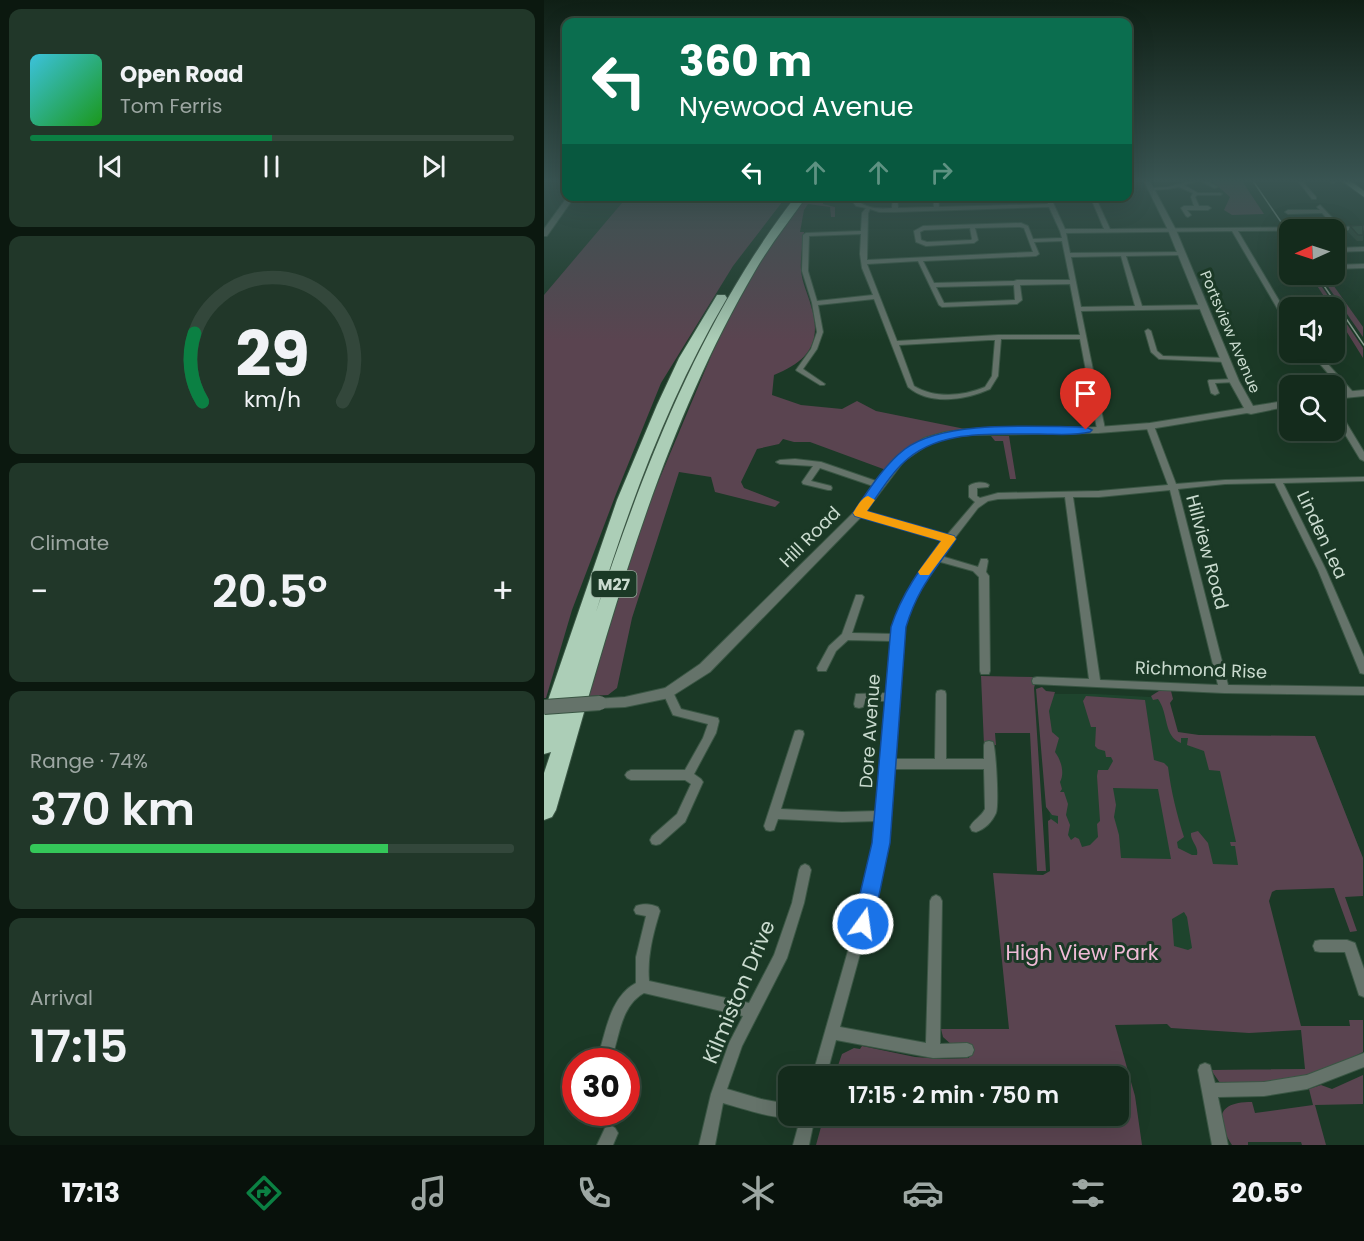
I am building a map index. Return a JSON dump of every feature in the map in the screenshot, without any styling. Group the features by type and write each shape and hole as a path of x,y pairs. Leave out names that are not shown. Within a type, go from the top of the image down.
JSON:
{"highway":[{"name":"M27","path":"544,745 604,556 645,447 686,357 735,273 761,234"},
{"name":"M27","path":"544,810 622,557 663,448 700,363 746,274 772,234"}],"street":[{"path":"808,234 806,235 805,271 815,303 819,337 810,356 799,370 822,384"},
{"path":"865,234 864,262 911,387 930,394 951,396 981,392 988,388 995,376 998,337"},
{"path":"918,234 920,243 947,244 974,241 973,234"},
{"path":"864,262 1035,255 1029,234"},
{"path":"1064,234 1101,429"},
{"name":"Portsview Avenue","path":"1174,234 1234,381 1251,411"},
{"path":"1237,234 1279,306"},
{"path":"1032,241 1065,239"},
{"path":"947,244 950,259"},
{"path":"1345,250 1363,249"},
{"path":"1068,255 1182,253"},
{"path":"1123,254 1139,308"},
{"path":"920,260 942,305 1013,303 1019,300 1017,282"},
{"path":"1345,267 1363,266"},
{"path":"931,285 1073,282"},
{"path":"815,303 876,297"},
{"path":"1078,309 1204,308"},
{"path":"1149,331 1154,352 1161,358 1226,360"},
{"path":"895,343 998,337 1083,337"},
{"path":"1322,363 1350,394"},
{"path":"1215,393 1210,381 1234,381"},
{"path":"1345,395 1363,393"},
{"name":"Hill Road","path":"544,707 638,700 668,693 705,668 859,513 879,485 908,452 928,440 945,435 974,432 1150,426 1279,406"},
{"name":"Hillview Road","path":"1150,426 1172,485 1193,559 1224,688"},
{"path":"1345,428 1363,459"},
{"path":"779,463 818,465 837,469 879,485"},
{"path":"818,465 806,482 828,488"},
{"path":"985,485 973,486 973,497 980,502 998,496 1069,495 1172,485 1363,478"},
{"name":"Linden Lea","path":"1278,482 1322,570 1363,670"},
{"path":"1069,495 1095,683"},
{"name":"Dore Avenue","path":"822,1066 874,880 881,843 896,638 906,602 916,583 980,502"},
{"path":"859,513 950,539"},
{"path":"936,557 967,566 981,573 985,580 985,671"},
{"path":"981,573 984,561"},
{"path":"822,668 832,649 846,636 859,597"},
{"path":"846,636 896,638"},
{"name":"Richmond Rise","path":"1037,681 1363,691"},
{"path":"668,693 677,712 714,721 713,729 693,761 688,776"},
{"path":"940,764 935,714 941,694"},
{"path":"859,704 860,697 891,697"},
{"path":"799,734 772,820 883,816"},
{"path":"976,827 986,819 991,810 990,745"},
{"path":"887,764 990,764"},
{"path":"631,775 664,773 688,776 697,782 678,830 656,840"},
{"name":"Kilmiston Drive","path":"707,1145 718,1094 736,1043 780,958 798,903 805,870"},
{"path":"933,1051 937,901"},
{"path":"640,909 654,911 640,963 643,986"},
{"path":"1320,946 1350,948 1360,970 1363,990"},
{"path":"608,1048 621,1007 635,989 643,986 752,1011"},
{"path":"832,1032 933,1051 967,1050"},
{"path":"1209,1090 1264,1089 1307,1082 1363,1060"},
{"path":"1205,1070 1219,1145"},
{"name":"Kilmiston Drive","path":"718,1094 761,1107 778,1110"},
{"path":"801,1145 806,1126"}],"shaded area":[{"path":"1043,694 1168,698 1178,735 1315,736 1363,858 1260,883 1292,1020 1053,875"}],"green space":[{"path":"595,234 757,234 733,266 661,383 572,610 546,698 544,698 544,295"},
{"path":"778,234 804,234 801,270 815,331 809,350 803,357 786,370 774,375 772,395 801,405 842,409 857,401 876,411 970,430 933,436 924,440 905,451 886,470 810,442 783,439 779,444 757,449 741,482 744,488 780,502 775,507 715,492 711,477 679,472 632,618 617,688 608,695 588,696 638,530 719,337"},
{"path":"1317,285 1321,285 1329,297 1324,297"},
{"path":"1327,285 1333,285 1342,297 1335,297"},
{"path":"1345,302 1363,327 1363,337 1345,311"},
{"path":"1345,321 1363,348 1363,358 1345,329"},
{"path":"991,436 1009,436 1016,479 1010,479 1003,441 995,441"},
{"path":"981,676 1037,677 1034,688 1046,871 1037,871 1030,733 995,733 996,745 984,745"},
{"name":"High View Park","path":"1042,687 1046,691 1055,692 1049,711 1052,732 1059,738 1055,752 1061,763 1062,771 1060,792 1064,792 1068,804 1066,815 1070,825 1068,835 1071,840 1075,837 1079,839 1082,847 1090,845 1098,837 1097,824 1100,821 1098,770 1108,770 1113,761 1111,757 1106,757 1105,751 1095,746 1096,727 1091,727 1083,701 1086,696 1145,700 1154,760 1168,767 1174,803 1184,837 1177,842 1178,848 1197,855 1191,833 1198,831 1208,843 1213,864 1238,865 1235,846 1231,846 1230,842 1236,842 1220,771 1209,770 1204,751 1187,745 1188,738 1181,738 1181,743 1175,740 1158,699 1153,700 1151,696 1162,689 1171,691 1173,699 1170,703 1178,732 1199,735 1315,736 1363,858 1363,896 1345,897 1357,931 1350,932 1334,888 1276,890 1272,892 1269,901 1301,1026 1350,1026 1349,1020 1363,1020 1363,1052 1327,1068 1294,1078 1220,1083 1211,1070 1305,1069 1301,1030 1249,1033 1171,1028 1167,1024 1115,1025 1127,1066 838,1066 842,1054 854,1048 860,1049 862,1046 915,1057 969,1058 969,1046 953,1046 943,1037 941,1029 1009,1029 993,873 1043,875 1050,871 1048,821 1051,819 1058,824 1058,816 1052,815 1046,807 1036,689","holes":["1113,788 1158,789 1171,859 1121,858 1119,835 1114,817 1116,805","1184,912 1187,917 1192,948 1188,950 1174,946 1172,919"]},
{"path":"1129,1075 1135,1096 1142,1145 816,1145 821,1126 1129,1126"},
{"path":"1363,1075 1363,1104 1315,1105 1326,1145 1302,1145 1301,1142 1248,1142 1248,1145 1232,1145 1223,1127 1222,1113 1232,1105 1252,1102 1255,1113 1313,1105 1309,1089 1321,1085 1332,1089"}],"railway":[{"path":"1323,285 1364,345"}],"slow traffic":[{"path":"868,500 859,513 950,539 924,572"}],"route":[{"path":"863,924 877,870 881,843 898,627 906,602 916,583 950,539 859,513 897,462 920,444 936,437 974,432 1086,430"}]}
